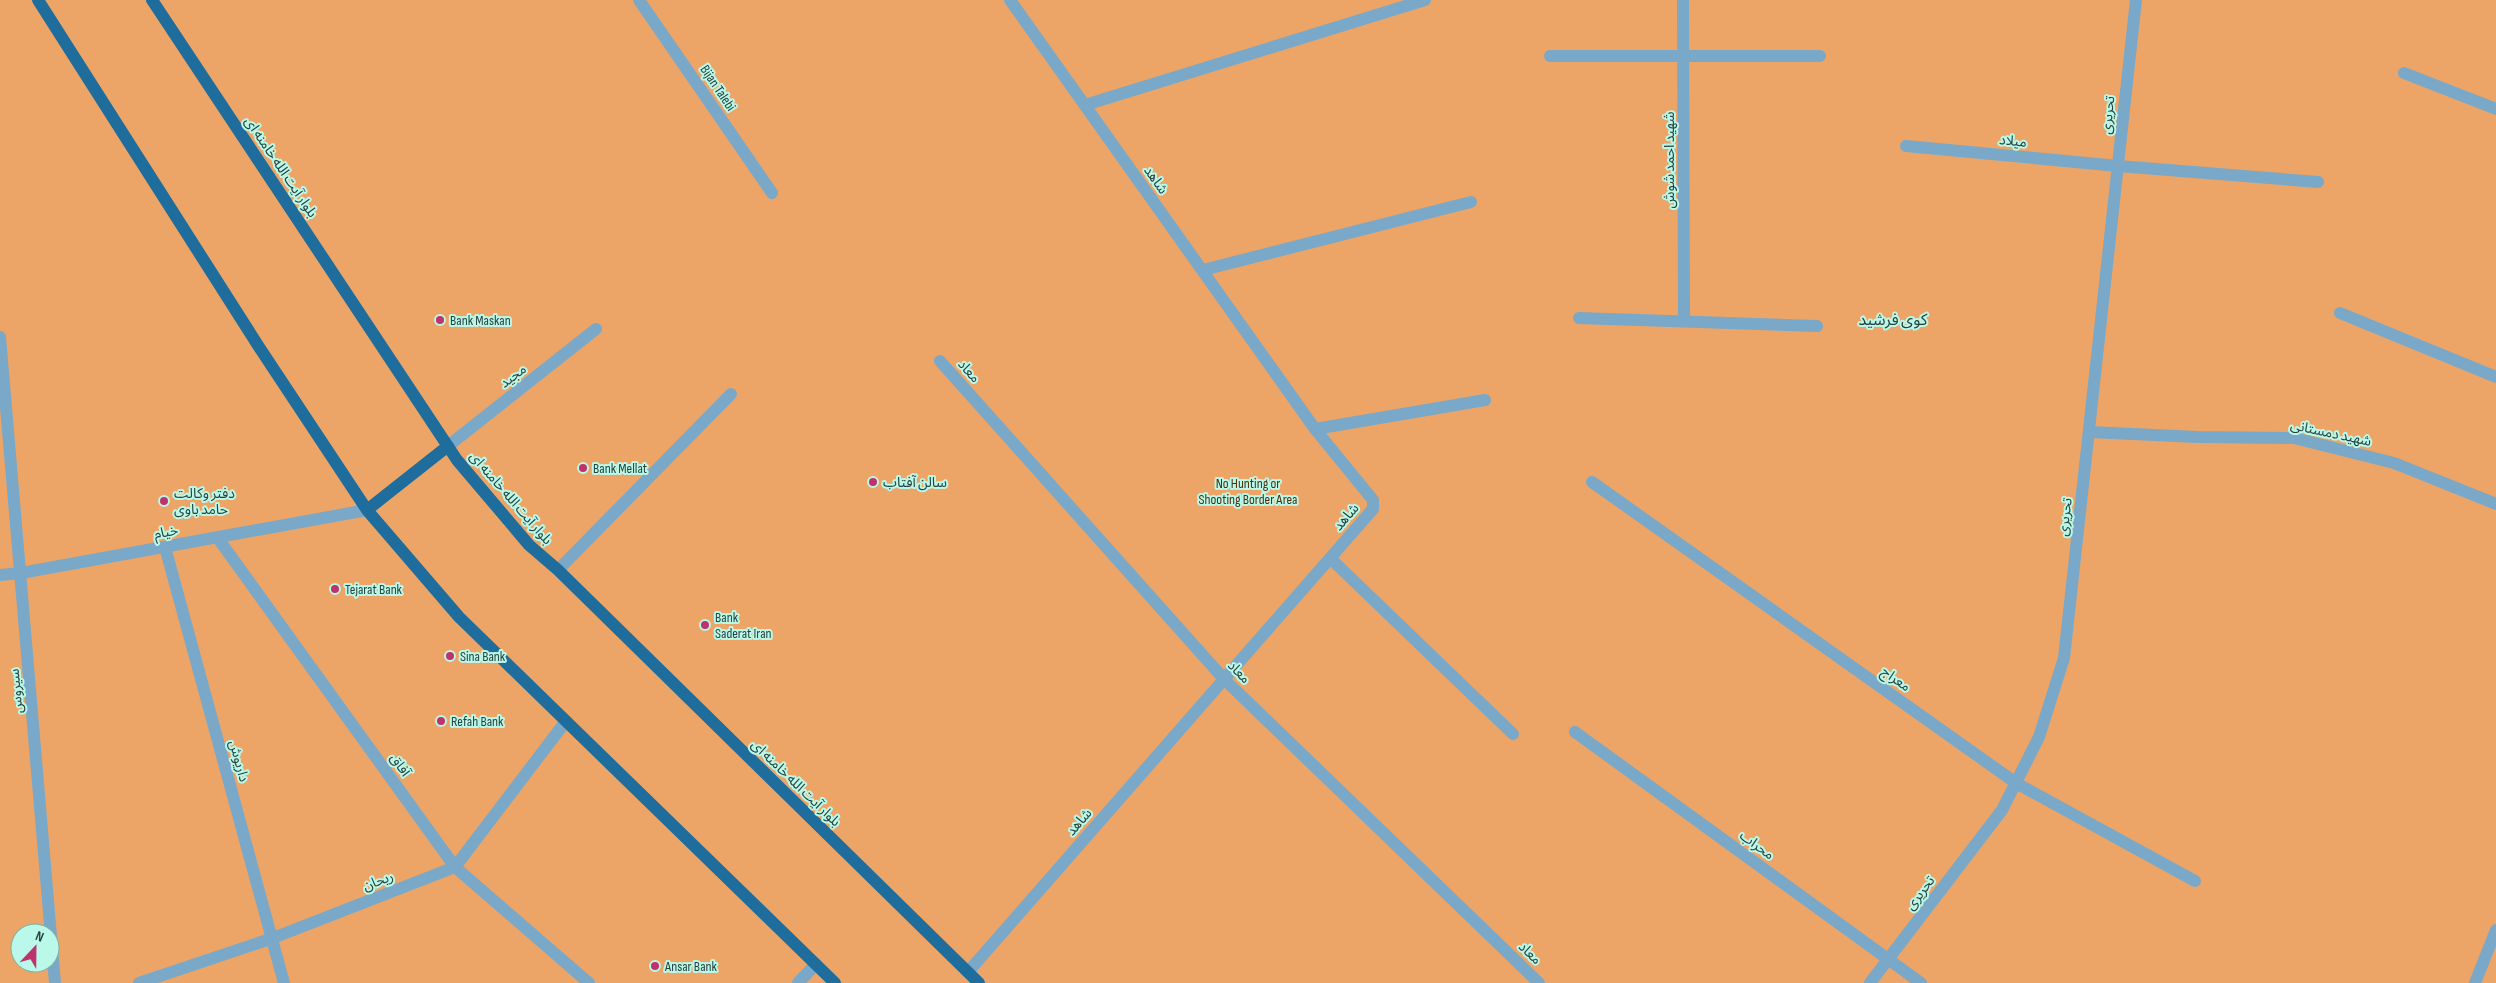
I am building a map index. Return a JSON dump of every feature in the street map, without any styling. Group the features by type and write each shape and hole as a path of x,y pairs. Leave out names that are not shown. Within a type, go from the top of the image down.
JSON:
{"main road":[{"path":"38,0 258,347 367,510 459,617 835,983"},
{"name":"بلوار آیت الله خامنه ای","path":"152,0 457,460 529,545 558,570 979,983"},
{"path":"367,510 448,446"}],"street":[{"name":"Bijan Talebi","path":"639,0 772,193"},
{"name":"شاهد","path":"968,972 1373,509 1373,500 1315,429 1010,0"},
{"path":"1085,105 1425,0"},
{"name":"شهید احمد شوش","path":"1683,0 1684,320"},
{"name":"تحریری","path":"1870,983 2002,810 2039,736 2064,658 2136,0"},
{"path":"1550,56 1820,56"},
{"path":"2404,73 2496,109"},
{"name":"میلاد","path":"1906,146 2318,182"},
{"path":"1203,270 1471,202"},
{"path":"2340,313 2496,377"},
{"path":"1579,318 1684,320 1817,326"},
{"name":"مجید","path":"448,446 596,330"},
{"name":"سیروس","path":"0,336 55,983"},
{"name":"معاد","path":"940,361 1224,679 1539,983"},
{"path":"558,570 731,394"},
{"path":"1315,429 1485,400"},
{"name":"شهید دمستانی","path":"2090,432 2197,437 2294,438 2394,463 2496,504"},
{"name":"معراج","path":"1592,482 2016,783 2195,881"},
{"name":"خیام","path":"0,575 21,573 367,510"},
{"name":"آفاق","path":"217,537 454,867 589,983"},
{"name":"داریوش","path":"165,547 284,983"},
{"path":"1330,558 1513,734"},
{"path":"454,867 566,721"},
{"name":"محراب","path":"1575,732 1921,983"},
{"name":"ریحان","path":"139,983 273,938 454,867"},
{"path":"2475,983 2496,930"},
{"path":"798,983 816,964"}],"green space":[{"name":"No Hunting or Shooting Border Area","path":"0,0 2496,0 2496,983 0,983"}],"place":[{"name":"Bank Maskan","path":"440,320"},
{"name":"Bank Mellat","path":"583,468"},
{"name":"سالن آفتاب","path":"873,482"},
{"name":"دفتر وکالت حامد باوی","path":"164,501"},
{"name":"Tejarat Bank","path":"335,589"},
{"name":"Bank Saderat Iran","path":"705,625"},
{"name":"Sina Bank","path":"450,656"},
{"name":"Refah Bank","path":"441,721"},
{"name":"Ansar Bank","path":"655,966"}],"district":[{"name":"کوی فرشید","path":"1893,320"}]}
